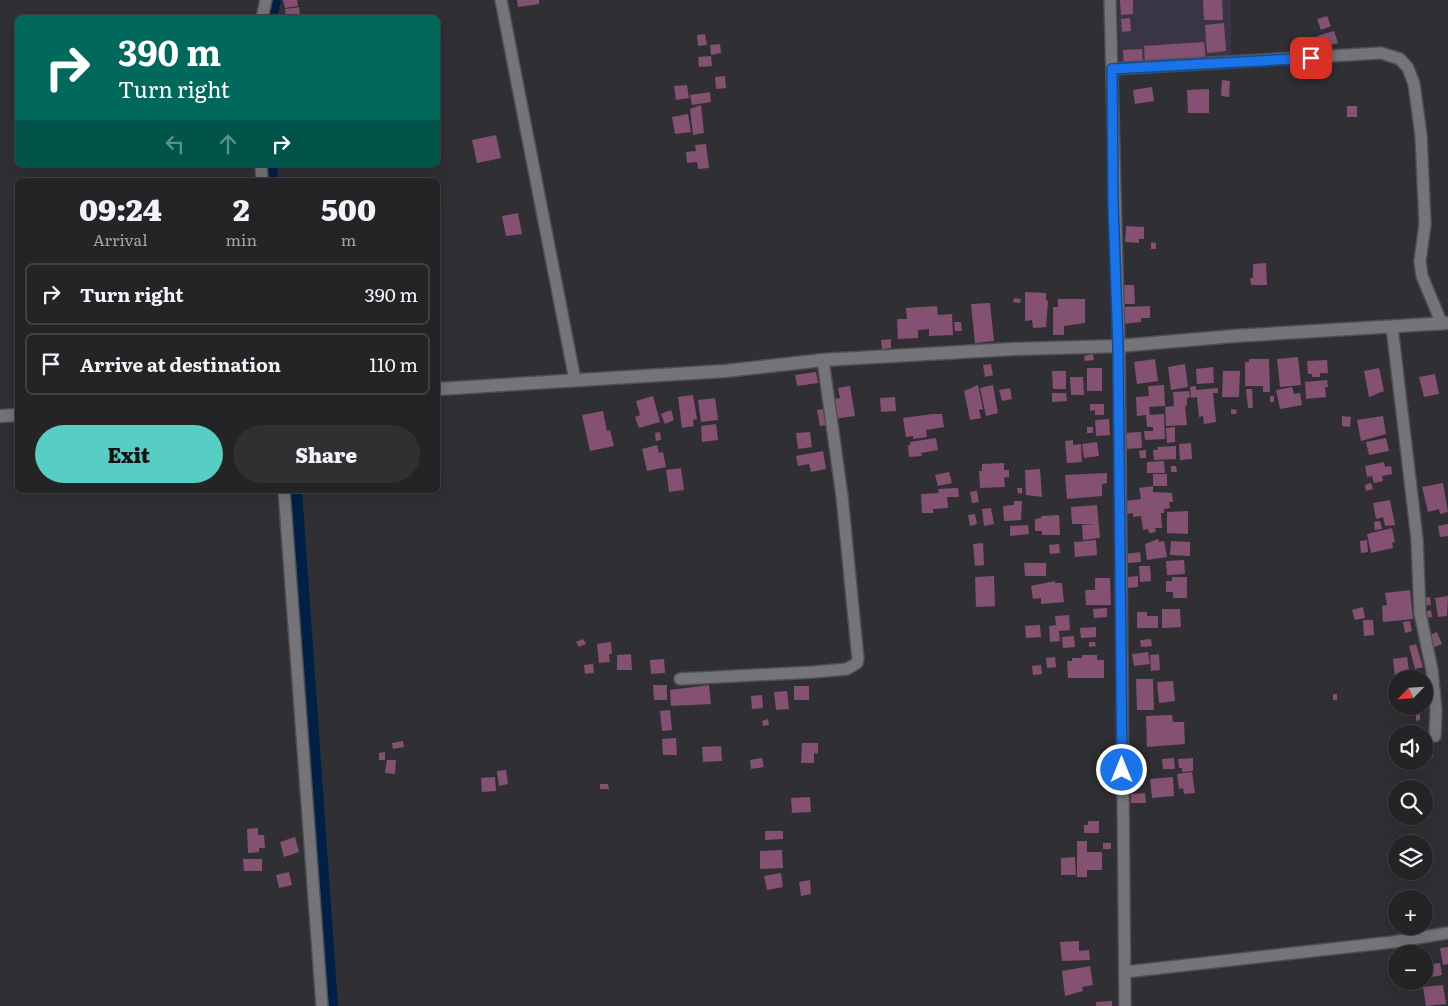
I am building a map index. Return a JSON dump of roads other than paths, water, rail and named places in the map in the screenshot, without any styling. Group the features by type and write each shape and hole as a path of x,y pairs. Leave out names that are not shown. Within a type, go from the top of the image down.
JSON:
{"main road":[{"path":"440,389 725,371 823,360 1013,348 1118,346 1234,336 1445,323"},
{"path":"0,416 15,415"}],"street":[{"path":"263,15 266,0"},
{"path":"501,0 575,380"},
{"path":"1110,0 1113,203 1118,346 1125,1006"},
{"path":"1112,69 1381,54 1400,59 1408,68 1419,107 1425,224 1420,261 1422,276 1445,323"},
{"path":"1392,327 1417,539 1420,613 1432,670 1436,710 1435,736"},
{"path":"680,679 814,672 846,669 857,663 842,496 823,360"},
{"path":"284,493 322,1006"},
{"path":"1125,972 1393,942 1448,933"}],"waterway":[{"path":"272,15 275,0"},
{"path":"271,167 272,178"},
{"path":"296,493 332,1006"}]}
